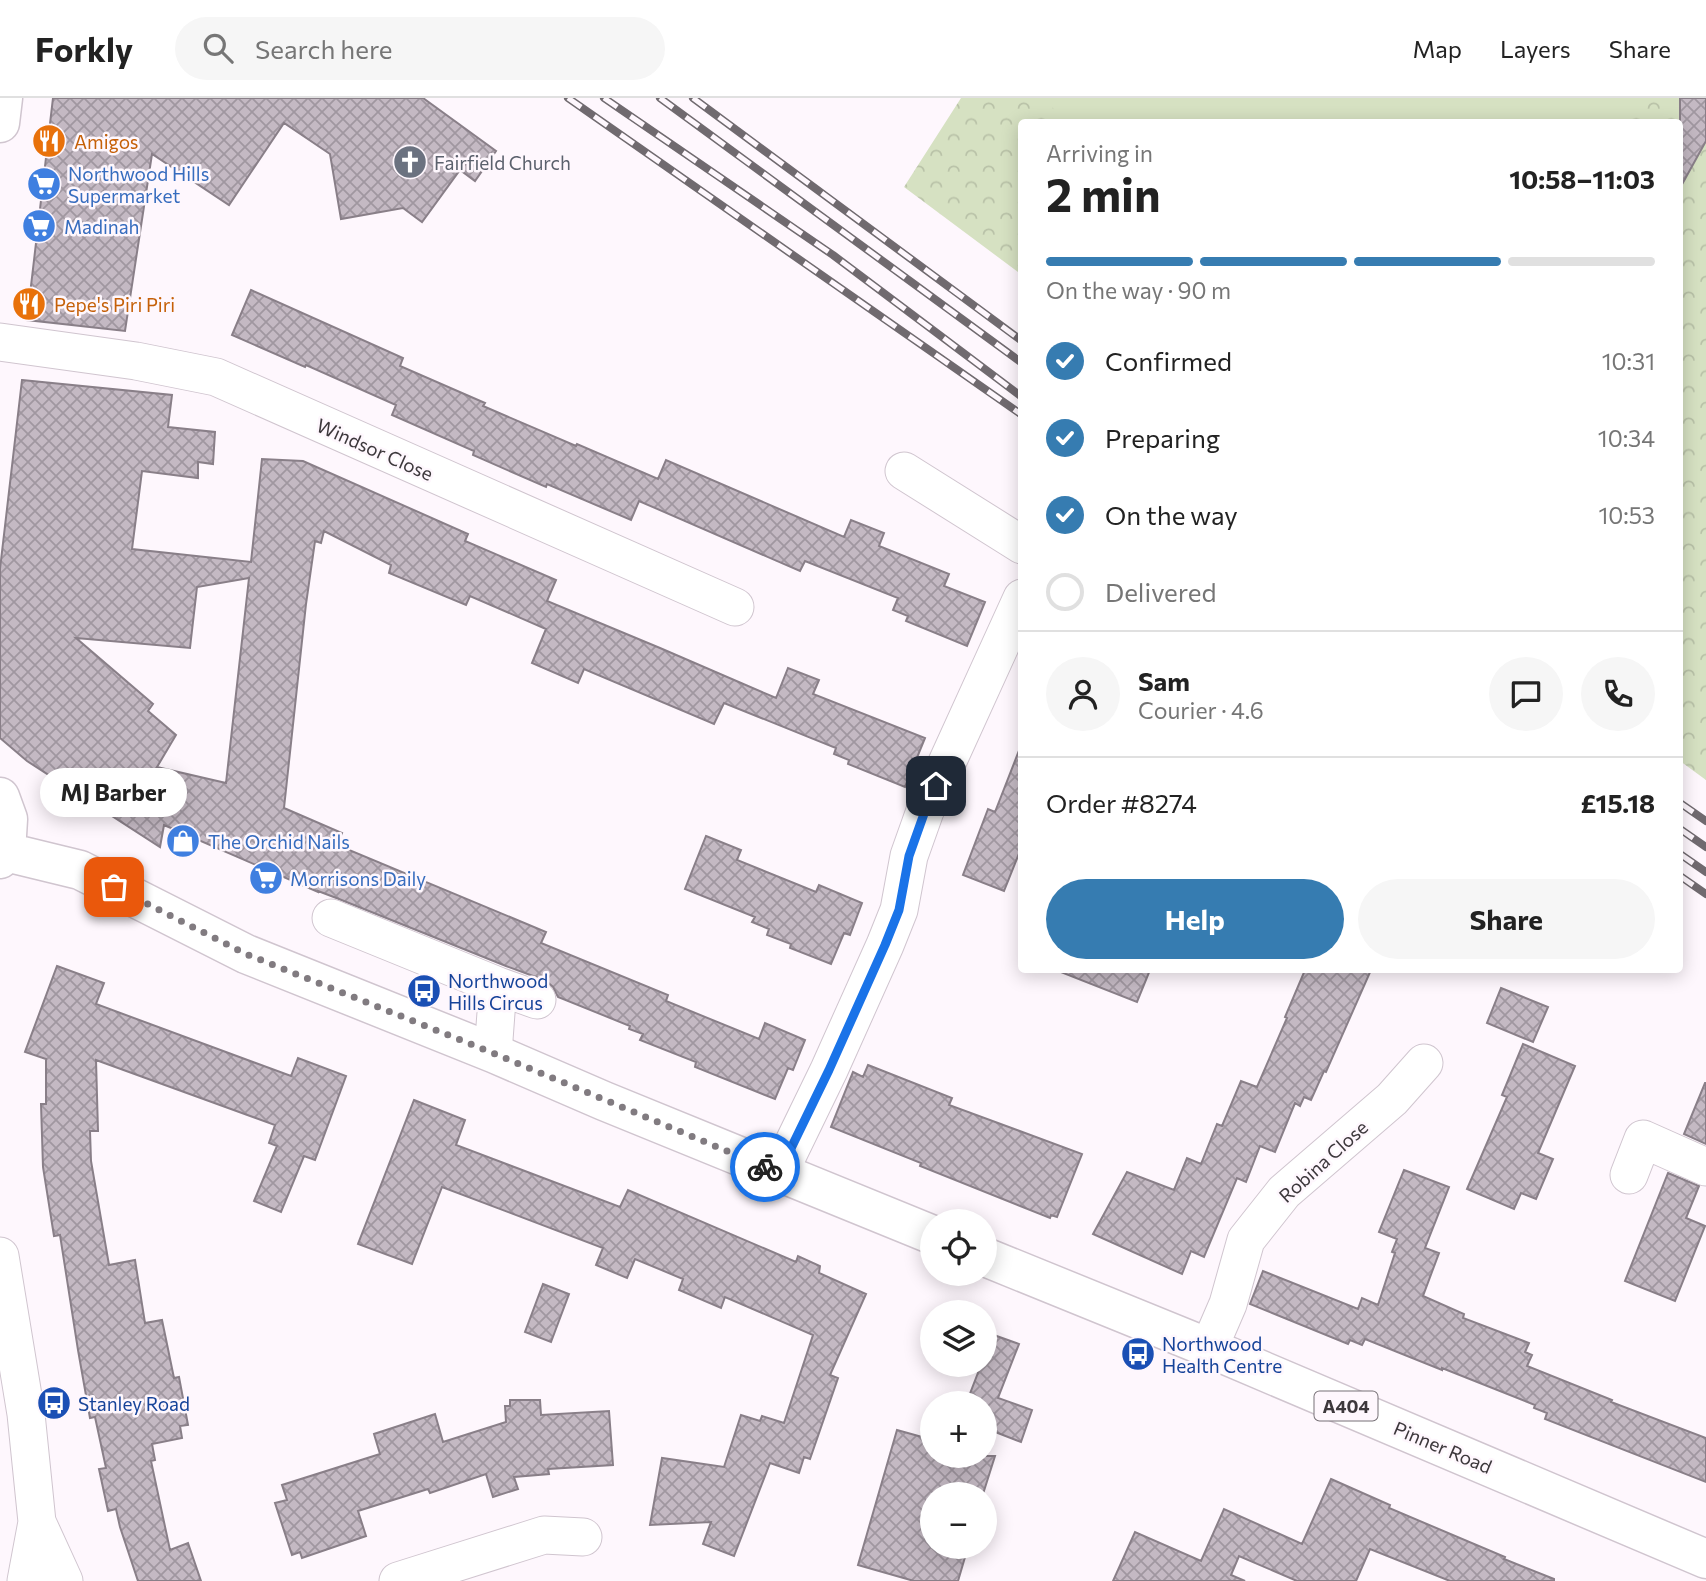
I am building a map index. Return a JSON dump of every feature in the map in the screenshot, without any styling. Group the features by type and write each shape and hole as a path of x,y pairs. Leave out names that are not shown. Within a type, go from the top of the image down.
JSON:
{"main road":[{"path":"0,123 3,98"},
{"path":"0,797 8,819 3,855 80,870 246,954 920,1230"},
{"name":"Pinner Road","path":"997,1262 1209,1348 1706,1559"}],"street":[{"name":"Windsor Close","path":"0,342 136,361 216,377 735,607"},
{"path":"904,471 1018,542"},
{"path":"779,1173 885,945 899,910 909,856 925,811 1018,607"},
{"path":"331,918 537,1000"},
{"path":"493,1053 498,986"},
{"name":"Robina Close","path":"1209,1348 1228,1304 1246,1240 1284,1192 1392,1099 1424,1063"},
{"path":"1629,1175 1643,1139 1706,1167"},
{"path":"0,1256 13,1420 37,1522 64,1581"},
{"path":"26,1581 37,1522"},
{"path":"398,1581 544,1535 583,1537"}],"green space":[{"path":"961,98 1706,98 1706,780 1683,763 1683,119 1018,119 1018,272 904,187"},
{"path":"1051,98 1631,98 1624,119 1055,119"}],"building":[{"path":"53,98 423,98 496,151 475,181 460,170 422,222 403,208 341,219 330,154 284,123 229,205 152,154 125,331 27,320"},
{"path":"1680,98 1706,98 1706,141 1683,183 1683,119 1680,119"},
{"path":"251,290 403,358 400,366 485,403 483,406 658,479 666,460 844,537 851,520 884,533 879,546 949,574 944,586 985,602 967,646 906,621 908,616 893,610 898,598 805,561 800,571 639,501 631,520 473,455 474,451 392,415 396,405 232,335"},
{"path":"22,380 172,395 168,427 215,432 213,464 198,462 198,478 142,471 132,549 251,562 262,459 303,461 468,534 465,541 556,580 547,601 776,698 788,668 819,680 813,694 925,738 905,787 848,764 849,760 834,754 836,748 724,703 714,724 584,669 578,683 532,663 546,629 470,596 466,605 389,573 391,565 324,531 321,543 315,541 284,808 342,833 337,845 546,932 541,943 668,995 666,1001 759,1039 765,1023 805,1040 793,1070 788,1068 775,1099 695,1067 696,1062 640,1040 643,1034 629,1029 630,1026 558,997 553,987 544,980 318,892 164,825 160,847 27,761 0,738 0,569","holes":["249,578 226,783 157,767 176,735 148,711 153,704 76,638 190,648 197,587"]},
{"path":"1018,753 1018,856 1004,891 963,875 988,809 995,812"},
{"path":"706,836 741,850 737,860 816,892 819,885 862,903 850,935 844,933 831,964 790,948 791,944 767,935 769,929 752,922 755,917 685,889"},
{"path":"57,966 104,983 96,1004 291,1076 298,1058 346,1076 315,1160 304,1156 281,1212 254,1201 277,1146 269,1143 275,1125 96,1060 98,1131 90,1131 91,1161 109,1265 135,1260 145,1323 162,1320 174,1378 179,1377 188,1425 180,1426 182,1438 152,1444 155,1460 151,1461 170,1550 188,1543 201,1581 138,1581 116,1509 108,1511 99,1469 106,1468 95,1417 90,1418 60,1235 54,1236 43,1167 41,1104 46,1104 46,1059 25,1052"},
{"path":"1063,973 1149,973 1137,1002"},
{"path":"1304,973 1370,973 1311,1100 1304,1097 1300,1106 1295,1103 1275,1152 1260,1146 1246,1182 1237,1178 1204,1257 1191,1251 1182,1274 1093,1234 1127,1172 1174,1190 1187,1158 1201,1164 1217,1124 1222,1126 1241,1081 1257,1087 1287,1018 1285,1017"},
{"path":"1501,988 1548,1007 1533,1042 1487,1023"},
{"path":"1523,1044 1575,1066 1538,1153 1553,1159 1536,1199 1521,1193 1514,1209 1467,1189 1507,1097 1502,1095"},
{"path":"868,1065 952,1098 949,1105 1082,1154 1057,1217 1051,1215 1050,1218 831,1127 853,1072 863,1077"},
{"path":"1706,1083 1706,1144 1684,1134"},
{"path":"414,1100 465,1120 456,1145 620,1207 628,1190 796,1262 798,1256 820,1266 819,1273 866,1294 830,1375 838,1378 810,1459 804,1457 799,1473 770,1463 734,1556 703,1544 711,1522 650,1525 662,1458 724,1467 741,1415 760,1421 762,1416 784,1423 813,1335 725,1297 721,1308 679,1290 683,1279 635,1259 627,1278 596,1265 603,1248 442,1187 412,1264 358,1244"},
{"path":"1404,1170 1449,1187 1425,1248 1439,1253 1423,1296 1464,1314 1463,1318 1529,1343 1525,1352 1532,1355 1527,1366 1706,1438 1706,1482 1545,1419 1547,1413 1534,1408 1535,1405 1442,1368 1365,1339 1362,1345 1350,1340 1348,1344 1250,1304 1263,1271 1358,1309 1362,1298 1378,1305 1397,1239 1379,1232"},
{"path":"1668,1173 1699,1186 1686,1218 1705,1226 1675,1301 1625,1281"},
{"path":"543,1284 569,1294 551,1342 525,1332"},
{"path":"997,1336 1019,1344 998,1398 1032,1410 1021,1442 997,1433 997,1391 971,1391 976,1377 997,1377"},
{"path":"510,1400 540,1400 541,1415 609,1411 613,1465 548,1469 549,1474 514,1477 518,1489 493,1497 486,1474 430,1493 428,1489 358,1511 366,1536 302,1558 300,1552 292,1555 275,1503 287,1500 282,1485 380,1454 374,1434 435,1414 443,1442 506,1422 505,1406 510,1406"},
{"path":"897,1430 920,1436 920,1468 991,1468 987,1482 920,1482 920,1559 964,1559 958,1581 914,1581 858,1565"},
{"path":"1331,1479 1390,1505 1389,1508 1505,1557 1504,1559 1554,1581 1450,1581 1370,1549 1356,1581 1297,1581 1239,1556 1231,1575 1245,1581 1113,1581 1135,1532 1201,1561 1224,1509 1302,1544"}],"railway":[{"path":"568,98 1018,412"},
{"path":"604,98 833,255 1018,394"},
{"path":"660,98 1018,360"},
{"path":"693,98 1018,338"},
{"path":"1683,805 1706,821"},
{"path":"1683,831 1706,847"},
{"path":"1683,856 1706,872"},
{"path":"1683,878 1706,894"}],"way so far":[{"path":"114,887 246,954 493,1053 765,1167"}],"place":[{"name":"Amigos","path":"49,141"},
{"name":"Fairfield Church","path":"410,162"},
{"name":"Northwood Hills Supermarket","path":"44,184"},
{"name":"Madinah","path":"39,226"},
{"name":"Pepe's Piri Piri","path":"29,304"},
{"name":"The Orchid Nails","path":"183,841"},
{"name":"Morrisons Daily","path":"266,878"},
{"name":"MJ Barber","path":"114,887"},
{"name":"Northwood Hills Circus","path":"424,991"},
{"name":"Northwood Health Centre","path":"1138,1354"},
{"name":"Stanley Road","path":"54,1403"}],"route":[{"path":"765,1167 779,1173 829,1070 899,910 909,856 936,786"}]}
